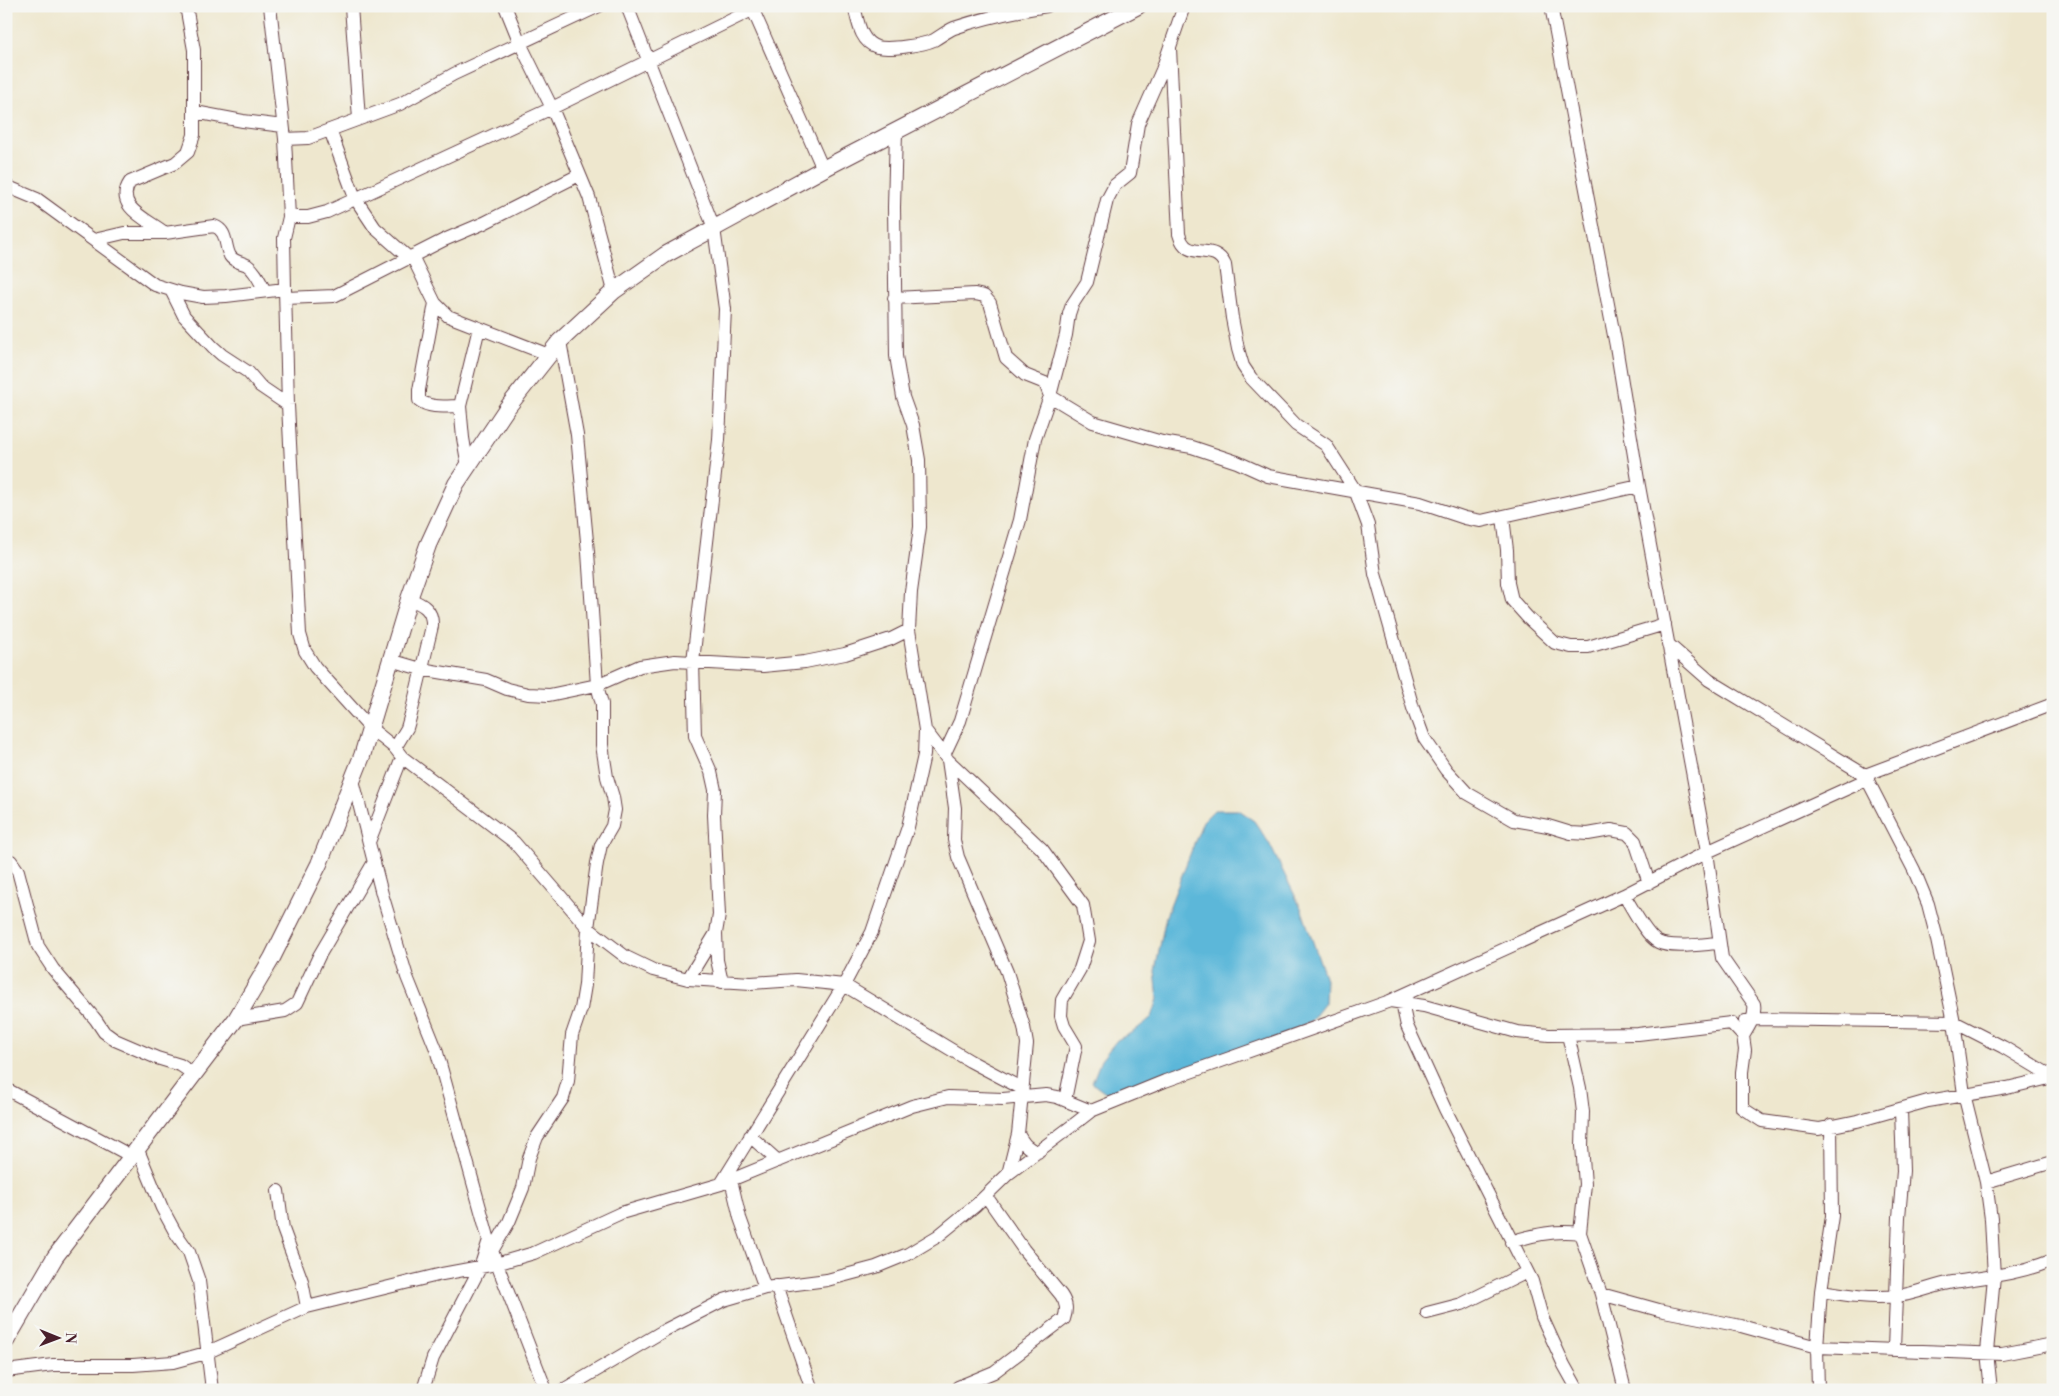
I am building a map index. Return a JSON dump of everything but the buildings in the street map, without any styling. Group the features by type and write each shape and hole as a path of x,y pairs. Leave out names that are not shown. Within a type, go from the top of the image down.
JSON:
{"main road":[{"path":"6,1342 55,1256 236,1019 272,958 319,864 353,780 362,756 409,599 428,545 456,484 507,408 560,341 614,291 665,255 823,169 1138,6"}],"street":[{"path":"165,233 152,222 131,210 127,204 127,187 130,182 175,163 188,152 194,135 194,50 186,6"},
{"path":"270,6 285,139 289,217 284,238 288,406 300,634 305,651 315,667 370,728 514,842 588,928 626,957 653,970 688,979 751,983 796,980 844,984 1021,1093"},
{"path":"350,6 359,119"},
{"path":"505,6 520,43 552,108 588,197 614,291"},
{"path":"285,139 308,138 400,104 454,74 599,6"},
{"path":"627,6 714,228 725,309 724,369 719,440 693,661 695,736 711,772 715,790 714,815 719,915 716,934 717,960 722,982"},
{"path":"854,6 860,32 868,42 877,47 892,48 932,41 951,29 1016,10 1047,6"},
{"path":"1008,1174 1018,1128 1026,1044 1024,1027 1006,972 973,888 958,857 954,840 955,808 946,758 960,721 1020,520 1035,439 1050,396 1066,335 1069,314 1072,305 1087,282 1107,200 1115,185 1130,173 1138,124 1170,48 1184,6"},
{"path":"1551,6 1615,339 1639,486 1708,852 1722,958 1754,1004 1755,1012 1753,1019 1743,1036"},
{"path":"289,217 308,218 327,212 552,108 756,8 823,169"},
{"path":"1170,48 1182,244 1188,249 1217,254 1223,259 1238,348 1243,366 1251,378 1296,425 1326,444 1354,490 1368,526 1375,574 1413,708 1424,738 1446,770 1467,793 1514,820 1548,826 1571,833 1588,834 1610,830 1626,833 1635,841 1649,883"},
{"path":"195,112 283,126"},
{"path":"330,130 355,198 375,228 410,258 435,303 448,316 549,355"},
{"path":"812,1390 726,1182 750,1136 844,984 872,932 908,827 924,755 925,730 909,630 911,592 920,527 919,460 913,424 903,397 896,356 894,298 896,131"},
{"path":"6,186 37,199 156,286 203,296 226,296 265,291 334,296 444,240 484,224 579,175"},
{"path":"94,240 124,233 165,233 214,226 223,233 229,254 234,260 246,265 253,271 265,291"},
{"path":"171,290 184,316 222,356 248,372 260,386 288,406"},
{"path":"894,298 974,294 984,296 990,303 1006,358 1025,375 1045,383 1050,396 1093,422 1162,442 1192,447 1237,462 1268,476 1420,503 1465,518 1481,521 1639,486"},
{"path":"435,303 418,390 419,400 424,404 460,406"},
{"path":"468,466 460,406 479,328"},
{"path":"423,1390 433,1358 491,1246 509,1222 522,1188 529,1158 537,1137 563,1098 568,1081 572,1034 581,1009 585,985 588,928 596,863 601,845 612,826 615,810 602,745 602,704 596,685 588,552 577,435 560,341"},
{"path":"1503,517 1508,582 1512,600 1528,619 1555,643 1571,647 1588,647 1665,624"},
{"path":"369,842 407,728 433,618 422,604 409,599"},
{"path":"390,660 421,669 486,680 507,689 528,694 549,694 596,685 640,666 675,661 763,666 805,662 845,654 892,638 909,630"},
{"path":"1668,644 1709,680 1867,777 1914,870 1928,904 1954,1022 1964,1094 1986,1182 1991,1219 1994,1277 1987,1352 1991,1390"},
{"path":"563,1390 665,1330 724,1300 771,1287 827,1280 876,1267 908,1254 938,1236 986,1196 1008,1174 1078,1122 1091,1110 1165,1081 1396,1002 1649,883 1708,852 1867,777 2053,704"},
{"path":"925,730 946,758 1042,848 1083,905 1089,941 1080,969 1062,1000 1061,1016 1064,1026 1076,1046 1065,1100"},
{"path":"353,780 407,977 436,1050 496,1264 546,1390"},
{"path":"6,859 18,870 38,946 53,969 104,1032 115,1040 180,1066 194,1075"},
{"path":"236,1019 285,1011 298,1003 319,956 374,862"},
{"path":"1624,894 1656,942 1668,945 1720,943"},
{"path":"688,979 716,934"},
{"path":"1396,1002 1424,1006 1517,1032 1568,1035 1638,1034 1753,1019 1954,1022 2003,1047 2053,1077"},
{"path":"1396,1002 1445,1109 1511,1242 1528,1272 1542,1317 1578,1390"},
{"path":"1731,1023 1743,1036 1745,1050 1742,1072 1742,1108 1762,1121 1819,1129 1928,1101 2007,1088 2053,1077"},
{"path":"1568,1035 1580,1088 1583,1112 1582,1146 1585,1184 1580,1233 1601,1294 1625,1390"},
{"path":"6,1089 135,1153 175,1232 189,1252 199,1281 206,1353 212,1390"},
{"path":"6,1371 53,1365 173,1362 206,1353 307,1307 442,1274 480,1268 534,1253 621,1213 726,1182 912,1106 948,1097 1003,1099 1021,1093 1046,1095 1091,1110"},
{"path":"1003,1099 1024,1144 1030,1150 1038,1152"},
{"path":"1894,1349 1899,1216 1903,1171 1901,1109"},
{"path":"1818,1390 1817,1346 1821,1291 1832,1216 1831,1125"},
{"path":"750,1136 778,1161"},
{"path":"1986,1182 2053,1162"},
{"path":"278,1191 283,1229 302,1280 307,1307"},
{"path":"958,1387 994,1372 1064,1320 1066,1312 1066,1303 1061,1295 1024,1250 986,1196"},
{"path":"1511,1242 1536,1234 1563,1231 1580,1233"},
{"path":"1821,1291 1856,1296 1897,1296 1950,1283 2033,1269 2053,1260"},
{"path":"1427,1313 1462,1304 1528,1272"},
{"path":"1601,1294 1659,1310 1741,1326 1817,1346 2002,1354 2053,1344"}],"water":[{"path":"1214,810 1238,810 1254,821 1269,843 1301,908 1326,979 1325,1003 1311,1021 1283,1036 1227,1057 1158,1076 1136,1088 1117,1095 1104,1092 1092,1083 1101,1060 1117,1040 1133,1032 1152,1017 1158,999 1155,971 1166,916 1203,821"}]}
